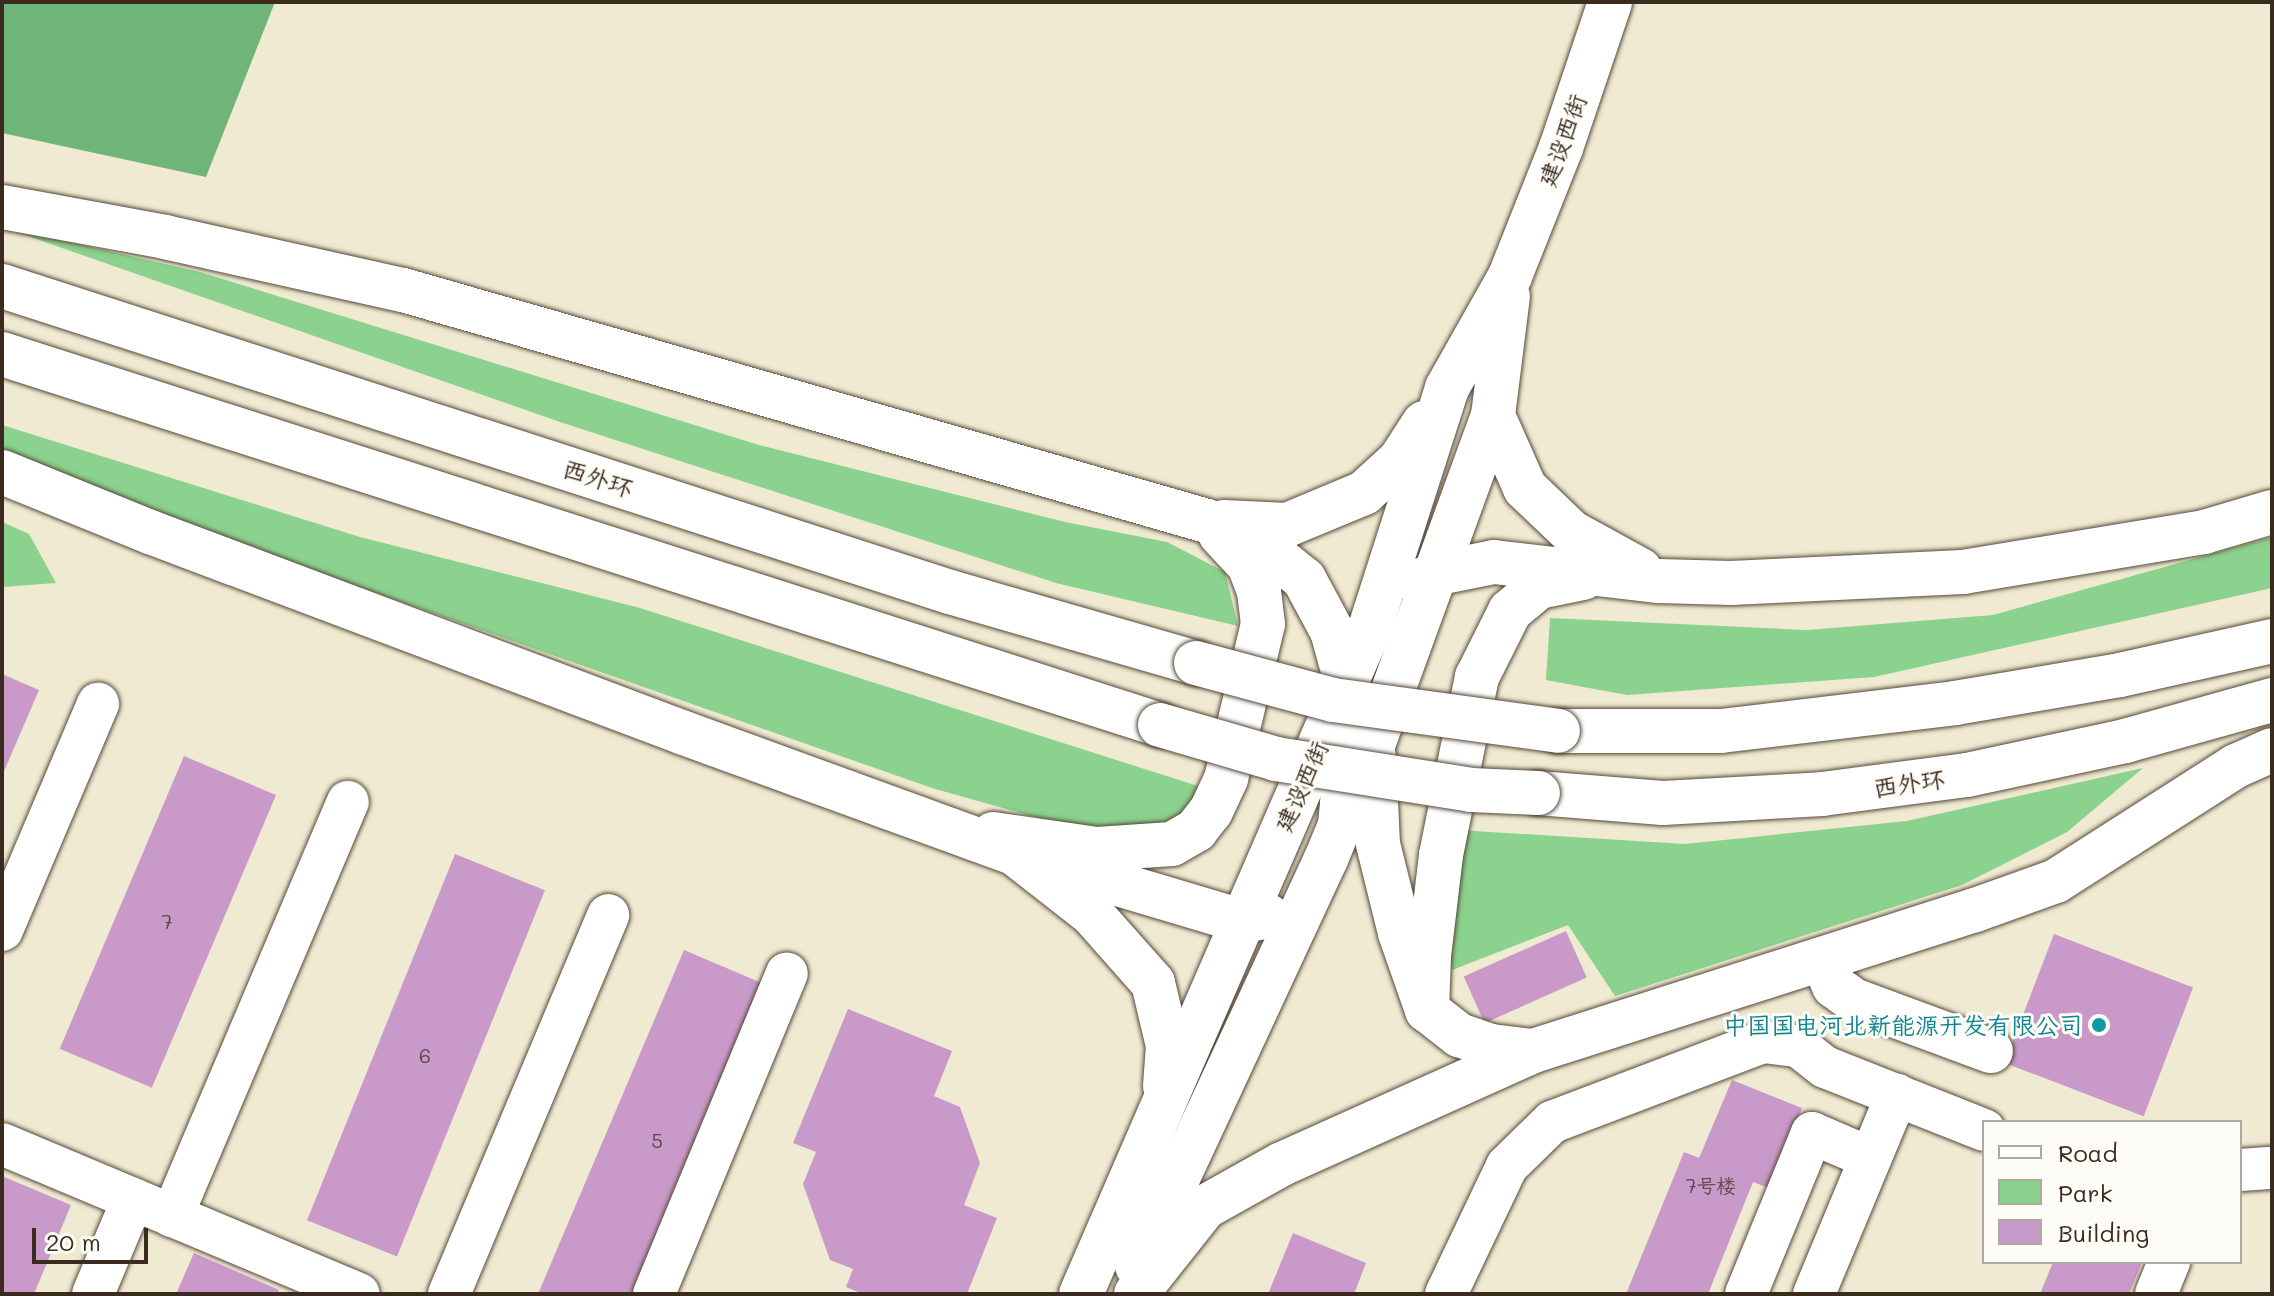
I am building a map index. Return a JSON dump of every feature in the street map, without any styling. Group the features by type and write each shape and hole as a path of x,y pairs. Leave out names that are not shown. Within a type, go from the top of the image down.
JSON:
{"main road":[{"name":"建设西街","path":"1081,1294 1366,636 1447,388 1510,276 1561,148 1610,2"},
{"path":"2,197 403,290 1207,521 1265,548 1304,579 1332,631 1346,682 1347,743 1333,843 1268,918 1242,921 1014,853 283,583 2,472"},
{"path":"2,207 165,237"},
{"name":"建设西街","path":"1124,1294 1333,843 1439,573 1493,416 1510,276"},
{"name":"西外环","path":"2,286 934,587 1333,700 1558,731 1721,731 1955,703 2120,675 2272,641"},
{"name":"西外环","path":"2,354 1160,725 1276,759 1471,790 1663,803 1822,794 1967,775 2125,741 2272,700"},
{"path":"1207,521 1287,525 1364,493 1400,460 1447,388"},
{"path":"1493,416 1525,488 1571,532 1659,581"},
{"path":"1533,1051 1491,1046 1459,1035 1427,1010 1400,933 1378,844 1366,636 1405,588 1439,573 1494,562 1659,581 1731,583 1963,572 2204,532 2272,512"},
{"path":"944,827 1097,849 1172,844 1196,830 1211,811 1226,779 1263,624 1259,591 1249,565 1207,521"},
{"path":"1427,1010 1429,956 1441,855 1477,677 1510,611 1539,587 1601,574"},
{"path":"1136,1294 1205,1207 1282,1164 1533,1051 2056,881 2236,766 2272,750"},
{"path":"1014,853 1092,914 1153,983 1168,1046 1164,1105"},
{"path":"1822,959 1834,986 1853,1000 1991,1051"}],"street":[{"path":"2,930 98,704"},
{"path":"172,1216 348,802"},
{"path":"449,1294 608,915"},
{"path":"654,1294 787,973"},
{"path":"1446,1294 1507,1166 1552,1122 1763,1042 1798,1046 1825,1067 1982,1129"},
{"path":"1822,1292 1870,1158 1897,1095"},
{"path":"1746,1294 1812,1133 1870,1158"},
{"path":"2,1144 172,1216 332,1289"},
{"path":"2242,1170 2272,1168"},
{"path":"93,1294 133,1199"},
{"path":"2156,1294 2168,1264"}],"green space":[{"path":"2,2 275,2 206,177 2,133"},
{"path":"2,227 200,272 759,445 1065,522 1167,542 1225,572 1238,626 1056,583 560,422"},
{"path":"2,425 360,537 640,608 1201,787 1187,812 1158,834 1102,836 932,788 210,535 2,449"},
{"path":"2,522 29,534 56,583 2,587"},
{"path":"2272,537 2272,588 1874,677 1627,695 1546,680 1550,618 1807,630 1993,615"},
{"path":"2143,768 2067,832 1962,885 1615,996 1568,925 1452,970 1442,932 1457,830 1685,844 1907,821"}],"building":[{"path":"2,674 39,690 2,776"},
{"path":"184,756 276,795 152,1088 60,1049"},
{"path":"455,854 545,890 397,1257 307,1220"},
{"path":"1566,931 1587,978 1484,1023 1464,977"},
{"name":"中国国电河北新能源开发有限公司","path":"2054,934 2193,987 2144,1116 2005,1063"},
{"path":"684,950 771,987 641,1294 538,1293"},
{"path":"848,1009 952,1051 934,1096 960,1107 980,1163 964,1205 997,1218 967,1294 863,1294 846,1287 853,1269 830,1260 803,1184 816,1152 793,1143"},
{"path":"1732,1080 1802,1108 1769,1188 1753,1182 1708,1294 1626,1294 1684,1152 1699,1158"},
{"path":"2,1176 71,1205 34,1294 2,1294"},
{"path":"1293,1233 1366,1263 1354,1294 1268,1294"},
{"path":"194,1253 279,1290 277,1294 176,1294"},
{"path":"2052,1264 2141,1264 2129,1294 2040,1294"}],"place":[{"name":"中国国电河北新能源开发有限公司","path":"2099,1025"}]}
